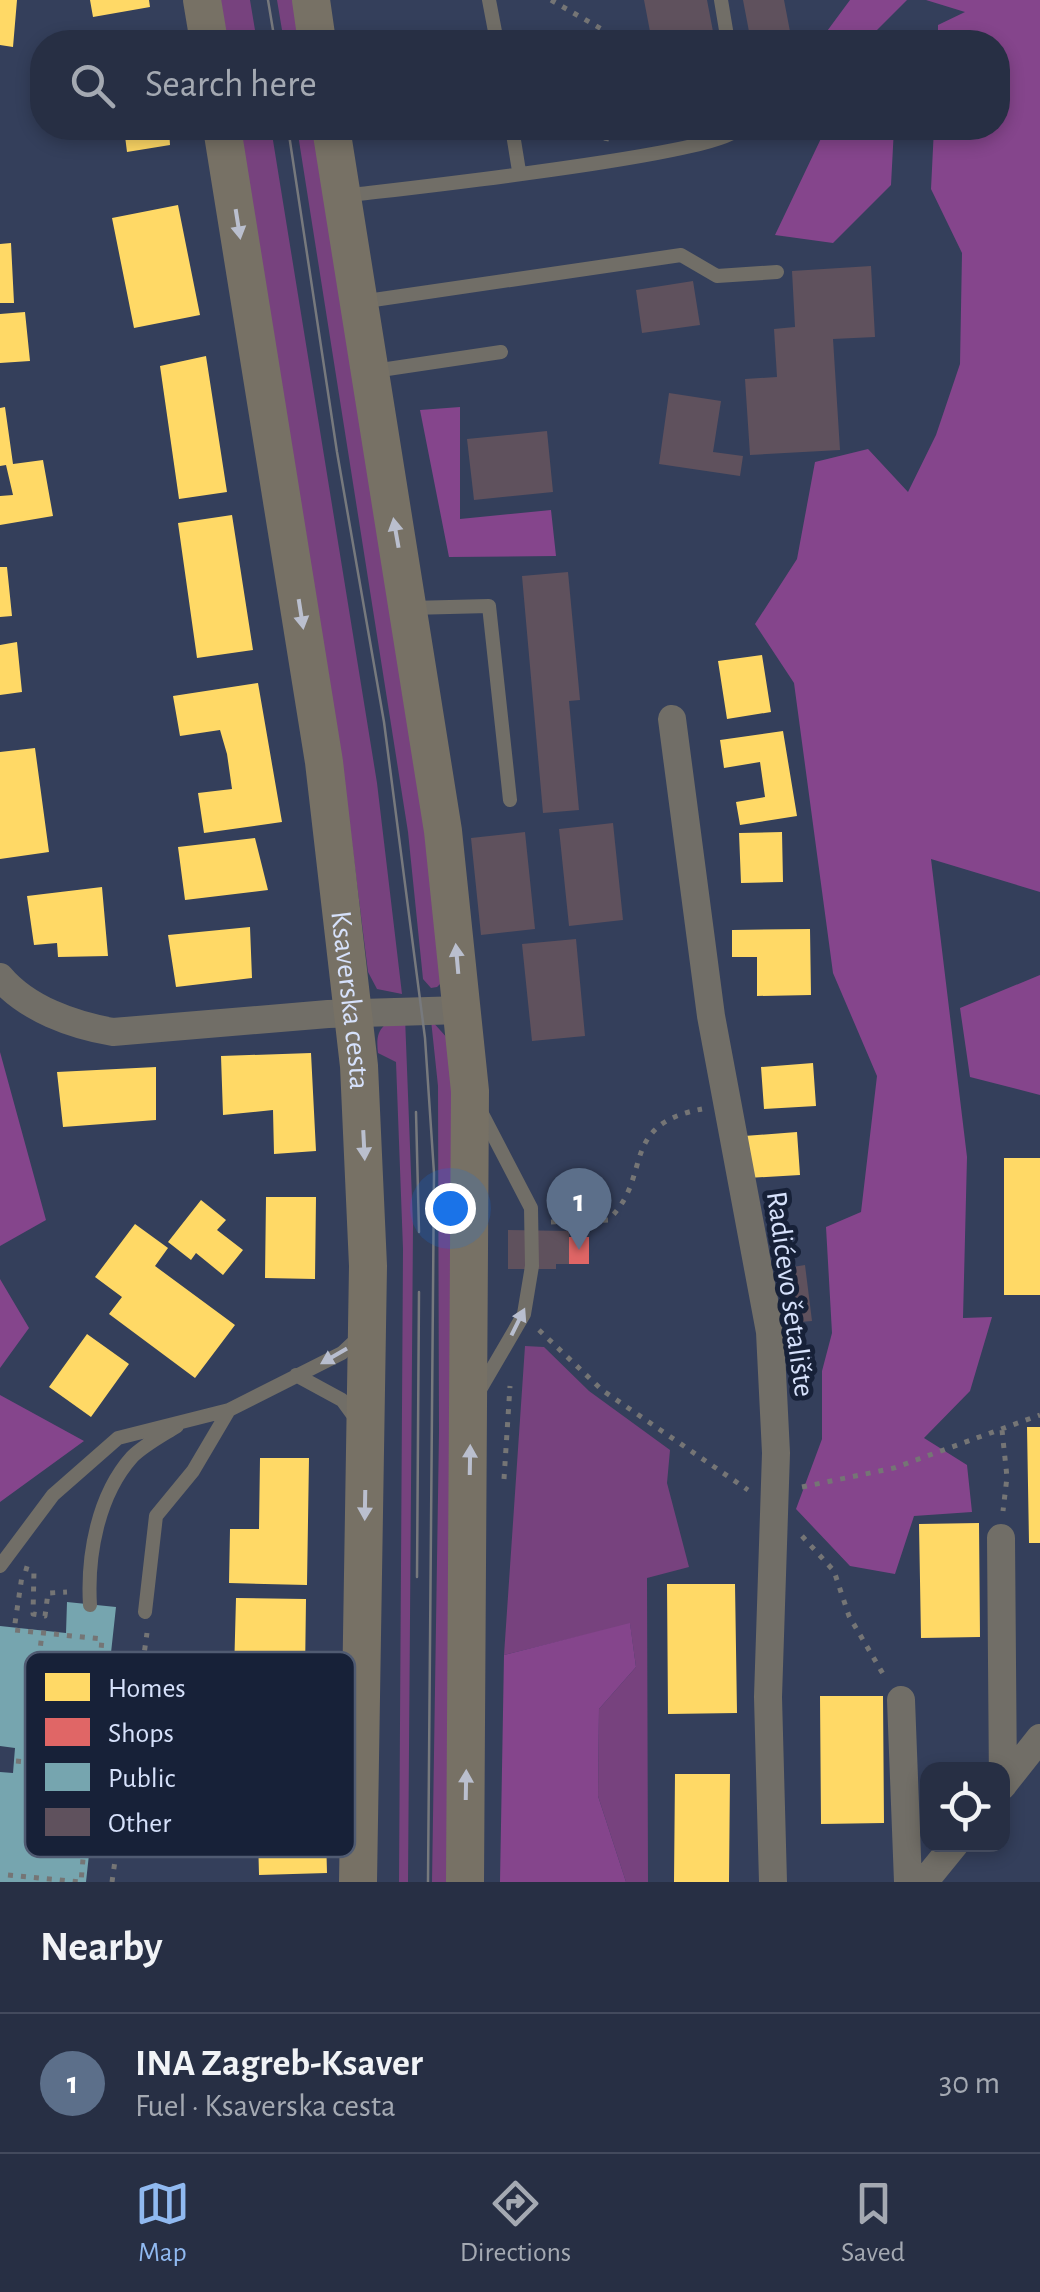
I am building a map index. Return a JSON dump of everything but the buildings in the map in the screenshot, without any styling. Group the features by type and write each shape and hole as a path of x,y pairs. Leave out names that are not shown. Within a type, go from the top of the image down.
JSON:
{"main road":[{"path":"202,0 206,30"},
{"path":"310,0 315,30"},
{"name":"Ksaverska cesta","path":"224,140 324,762 354,1013 366,1187 367,1330 358,1882"},
{"path":"333,140 443,832 470,1091 465,1882"}],"street":[{"name":"Radićevo šetalište","path":"672,719 711,1016 770,1332 780,1509 768,1696 773,1882"},
{"path":"0,977 52,1013 82,1026 113,1032 354,1013 462,1010"},
{"path":"1000,1538 1003,1762"},
{"path":"901,1700 908,1882"},
{"path":"1010,1777 1040,1738"},
{"path":"924,1882 948,1852"}],"lane":[{"path":"489,0 494,30"},
{"path":"721,0 726,30"},
{"path":"514,140 520,171"},
{"path":"342,196 520,171 620,162 710,140"},
{"path":"360,302 681,255 716,276 777,272"},
{"path":"368,372 501,352"},
{"path":"409,608 489,606 510,800"},
{"path":"470,1091 531,1208 532,1266 524,1314 470,1407"},
{"path":"1,1564 53,1496 118,1438 229,1410 342,1353 367,1330"},
{"path":"296,1375 342,1400 366,1432"},
{"path":"147,1616 156,1516 193,1471 229,1410"},
{"path":"90,1604 96,1527 114,1483 134,1456 186,1420"}],"path":[{"path":"551,0 603,30"},
{"path":"550,1222 608,1220 621,1208 654,1127 678,1114 729,1104"},
{"path":"534,1324 602,1390 780,1509 834,1571 849,1616 882,1674"},
{"path":"780,1509 1040,1415"},
{"path":"1000,1538 1007,1477 1002,1430"},
{"path":"23,1568 14,1630 102,1639 101,1652"},
{"path":"36,1580 33,1614 45,1616 48,1594"},
{"path":"142,1652 147,1616"},
{"path":"40,1652 42,1633"},
{"path":"16,1761 25,1762"},
{"path":"8,1876 81,1882 83,1857"},
{"path":"112,1882 115,1857"}],"shaded area":[{"path":"220,0 250,0 255,30 225,30"},
{"path":"277,0 296,0 301,30 282,30"},
{"path":"850,0 907,0 877,30 828,30"},
{"path":"926,0 1040,0 1040,892 931,859 967,1157 963,1318 992,1317 970,1391 924,1438 967,1465 972,1512 914,1516 895,1574 850,1566 796,1509 822,1439 822,1371 832,1333 826,1227 861,1212 877,1076 833,973 794,683 755,624 797,559 815,462 868,449 908,492 936,435 960,364 962,253 931,189 933,140 1010,140 1010,30 938,30 938,25 965,12"},
{"path":"242,140 273,140 377,783 402,994 377,989 368,972 347,804"},
{"path":"299,140 318,140 425,820 442,982 437,987 431,988 423,979 408,832"},
{"path":"820,140 893,140 891,185 833,243 775,235"},
{"path":"460,407 460,519 551,510 556,556 449,557 420,410"},
{"path":"1040,975 1040,1095 970,1077 960,1008"},
{"path":"405,1017 413,1225 408,1882 399,1882 403,1249 396,1062 378,1053 377,1045 382,1028"},
{"path":"431,1020 449,1040 457,1153 451,1882 432,1882 439,1432 438,1086"},
{"path":"0,1052 46,1220 0,1246"},
{"path":"0,1279 29,1328 0,1368"},
{"path":"525,1346 544,1347 589,1391 670,1450 667,1483 689,1567 647,1578 648,1882 626,1882 598,1796 599,1709 636,1667 630,1624 504,1655"},
{"path":"0,1395 84,1441 0,1502"},
{"path":"630,1623 636,1667 599,1709 598,1796 626,1882 500,1882 504,1655"}],"tram line":[{"path":"268,0 273,30"},
{"path":"290,140 337,452 384,722 425,1038 434,1173 428,1882"},
{"path":"416,1112 419,1232"},
{"path":"417,1577 419,1292"}],"place":[{"name":"INA Zagreb-Ksaver","path":"579,1250"}]}
